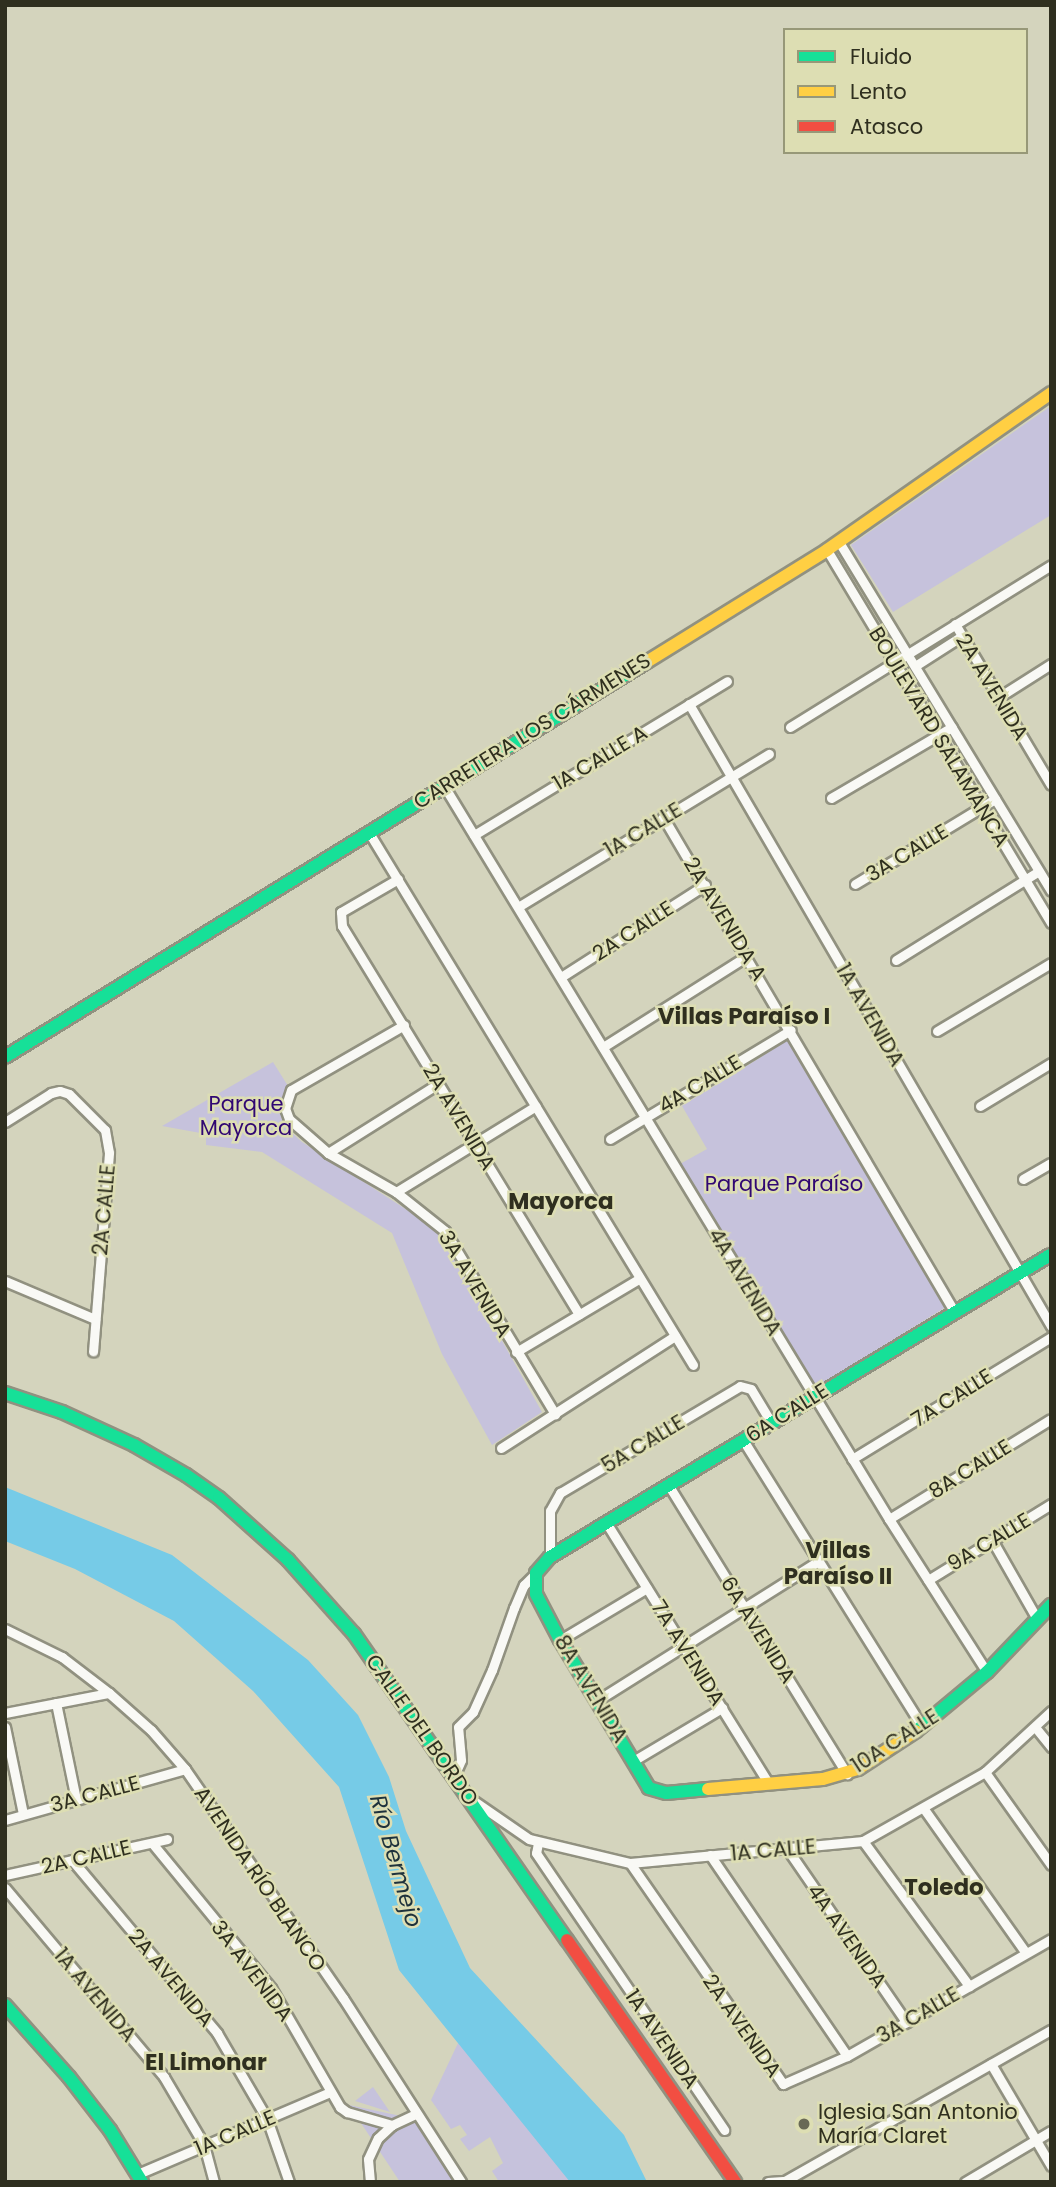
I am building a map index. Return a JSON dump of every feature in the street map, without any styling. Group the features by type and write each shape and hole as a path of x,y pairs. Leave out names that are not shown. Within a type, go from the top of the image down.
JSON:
{"street":[{"name":"CARRETERA LOS CÁRMENES","path":"5,1057 827,550 1051,393"},
{"name":"BOULEVARD SALAMANCA","path":"839,541 1051,891"},
{"name":"BOULEVARD SALAMANCA","path":"827,550 1051,923"},
{"path":"790,727 1051,565"},
{"name":"2A AVENIDA","path":"955,624 1046,768 1051,785"},
{"path":"915,666 962,636"},
{"path":"999,697 1051,664"},
{"name":"1A CALLE A","path":"474,835 727,681"},
{"name":"1A AVENIDA","path":"689,704 1051,1326"},
{"path":"831,798 952,727"},
{"name":"1A CALLE","path":"518,907 769,754"},
{"name":"4A AVENIDA","path":"444,786 852,1459 987,1672"},
{"name":"3A CALLE","path":"855,884 995,799"},
{"name":"2A AVENIDA A","path":"663,817 791,1030 954,1311"},
{"path":"368,831 693,1366"},
{"path":"896,960 1039,871"},
{"name":"2A AVENIDA","path":"398,879 341,912 340,919 579,1314"},
{"name":"2A CALLE","path":"561,977 705,885"},
{"path":"603,1047 747,956"},
{"path":"937,1031 1051,963"},
{"name":"3A AVENIDA","path":"404,1025 291,1090 285,1108 289,1119 328,1153 397,1192 445,1231 555,1413"},
{"name":"4A CALLE","path":"610,1139 791,1030"},
{"path":"980,1106 1051,1063"},
{"path":"328,1153 439,1083"},
{"name":"2A CALLE","path":"5,1122 51,1093 60,1091 69,1094 106,1130 108,1139 93,1351"},
{"path":"397,1192 536,1106"},
{"path":"1023,1179 1051,1163"},
{"name":"6A CALLE","path":"535,1577 550,1557 814,1395 1050,1255"},
{"path":"516,1352 640,1278"},
{"path":"5,1281 95,1319"},
{"path":"501,1448 675,1336"},
{"name":"7A CALLE","path":"852,1459 1051,1337"},
{"name":"5A CALLE","path":"550,1557 550,1511 560,1493 740,1386 751,1389 771,1422"},
{"name":"CALLE DEL BORDO","path":"5,1393 62,1412 134,1445 219,1498 288,1560 354,1634 735,2182"},
{"name":"8A CALLE","path":"889,1518 1051,1419"},
{"path":"743,1440 922,1727"},
{"name":"6A AVENIDA","path":"669,1486 847,1774"},
{"name":"9A CALLE","path":"928,1580 1051,1504"},
{"name":"7A AVENIDA","path":"607,1524 768,1783"},
{"path":"992,1540 1037,1619"},
{"path":"598,1700 818,1561"},
{"path":"454,1776 461,1760 458,1727 473,1712 519,1597 535,1577"},
{"name":"8A AVENIDA","path":"535,1577 536,1594 560,1640 649,1788 656,1792"},
{"path":"560,1640 647,1588"},
{"name":"10A CALLE","path":"656,1792 823,1779 847,1774 922,1727 987,1672 1051,1605"},
{"name":"AVENIDA RÍO BLANCO","path":"5,1629 62,1657 109,1693 151,1730 185,1769 343,1998 461,2182"},
{"path":"5,1713 109,1693"},
{"path":"55,1703 76,1800"},
{"path":"633,1760 722,1708"},
{"name":"1A CALLE","path":"469,1797 538,1843 630,1863 863,1841 924,1809 985,1772 1051,1711"},
{"path":"5,1727 23,1814"},
{"path":"1035,1727 1051,1747"},
{"name":"3A CALLE","path":"5,1820 185,1769"},
{"path":"985,1772 1051,1865"},
{"path":"924,1809 1026,1953"},
{"name":"2A CALLE","path":"5,1875 167,1839"},
{"path":"863,1841 969,1986"},
{"name":"3A AVENIDA","path":"152,1843 271,1988 340,2107 346,2112 392,2125"},
{"name":"1A AVENIDA","path":"538,1843 536,1853 724,2130"},
{"name":"4A AVENIDA","path":"788,1850 906,2022"},
{"path":"710,1855 847,2056"},
{"name":"2A AVENIDA","path":"72,1860 216,2033 267,2119 289,2182"},
{"name":"2A AVENIDA","path":"630,1863 783,2084"},
{"name":"1A AVENIDA","path":"5,1888 164,2077 204,2146 214,2182"},
{"name":"3A CALLE","path":"783,2084 788,2085 847,2056 1051,1939"},
{"path":"5,2005 69,2077 141,2178"},
{"path":"768,2182 783,2182 1051,2030"},
{"path":"991,2064 1051,2166"},
{"name":"1A CALLE","path":"141,2178 204,2146 330,2092"},
{"path":"370,2182 368,2159 378,2138 392,2125 416,2114"},
{"path":"965,2182 1051,2131"},
{"path":"369,2168 379,2182"}],"green space":[{"path":"1051,406 1051,515 893,612 851,545"},
{"name":"Parque Paraíso","path":"790,1039 946,1307 816,1387 680,1164 707,1149 682,1106"},
{"name":"Parque Mayorca","path":"273,1062 288,1086 279,1103 283,1125 302,1142 441,1232 542,1412 492,1445 442,1354 392,1233 262,1152 206,1145 206,1134 162,1126"},
{"path":"469,2020 604,2182 499,2182 492,2171 503,2163 490,2137 469,2151 460,2139 467,2135 460,2125 451,2129 431,2100"},
{"path":"373,2087 390,2112 355,2101"},
{"path":"349,2105 401,2116 415,2110 462,2182 400,2182"}],"water":[{"name":"Río Bermejo","path":"5,1487 172,1555 308,1660 358,1715 389,1777 406,1831 470,1968 624,2135 647,2182 570,2182 399,1970 339,1787 253,1691 174,1621 75,1569 5,1541"}],"traffic: fast":[{"path":"5,1057 645,663"},
{"path":"708,1789 666,1793 649,1788 560,1640 536,1594 536,1573 550,1557 1050,1255"},
{"path":"5,1393 62,1412 134,1445 186,1475 219,1498 288,1560 354,1634 567,1940"},
{"path":"916,1731 987,1672 1051,1605"},
{"path":"5,2005 69,2077 110,2130 142,2182"}],"traffic: slow":[{"path":"645,663 827,550 1051,393"},
{"path":"708,1789 823,1779 858,1769 916,1731"}],"traffic: jam":[{"path":"567,1940 735,2182"}],"place":[{"name":"Iglesia San Antonio María Claret","path":"804,2124"}],"district":[{"name":"Villas Paraíso I","path":"744,1016"},
{"name":"Mayorca","path":"561,1201"},
{"name":"Villas Paraíso II","path":"838,1563"},
{"name":"Toledo","path":"944,1887"},
{"name":"El Limonar","path":"206,2062"}]}
